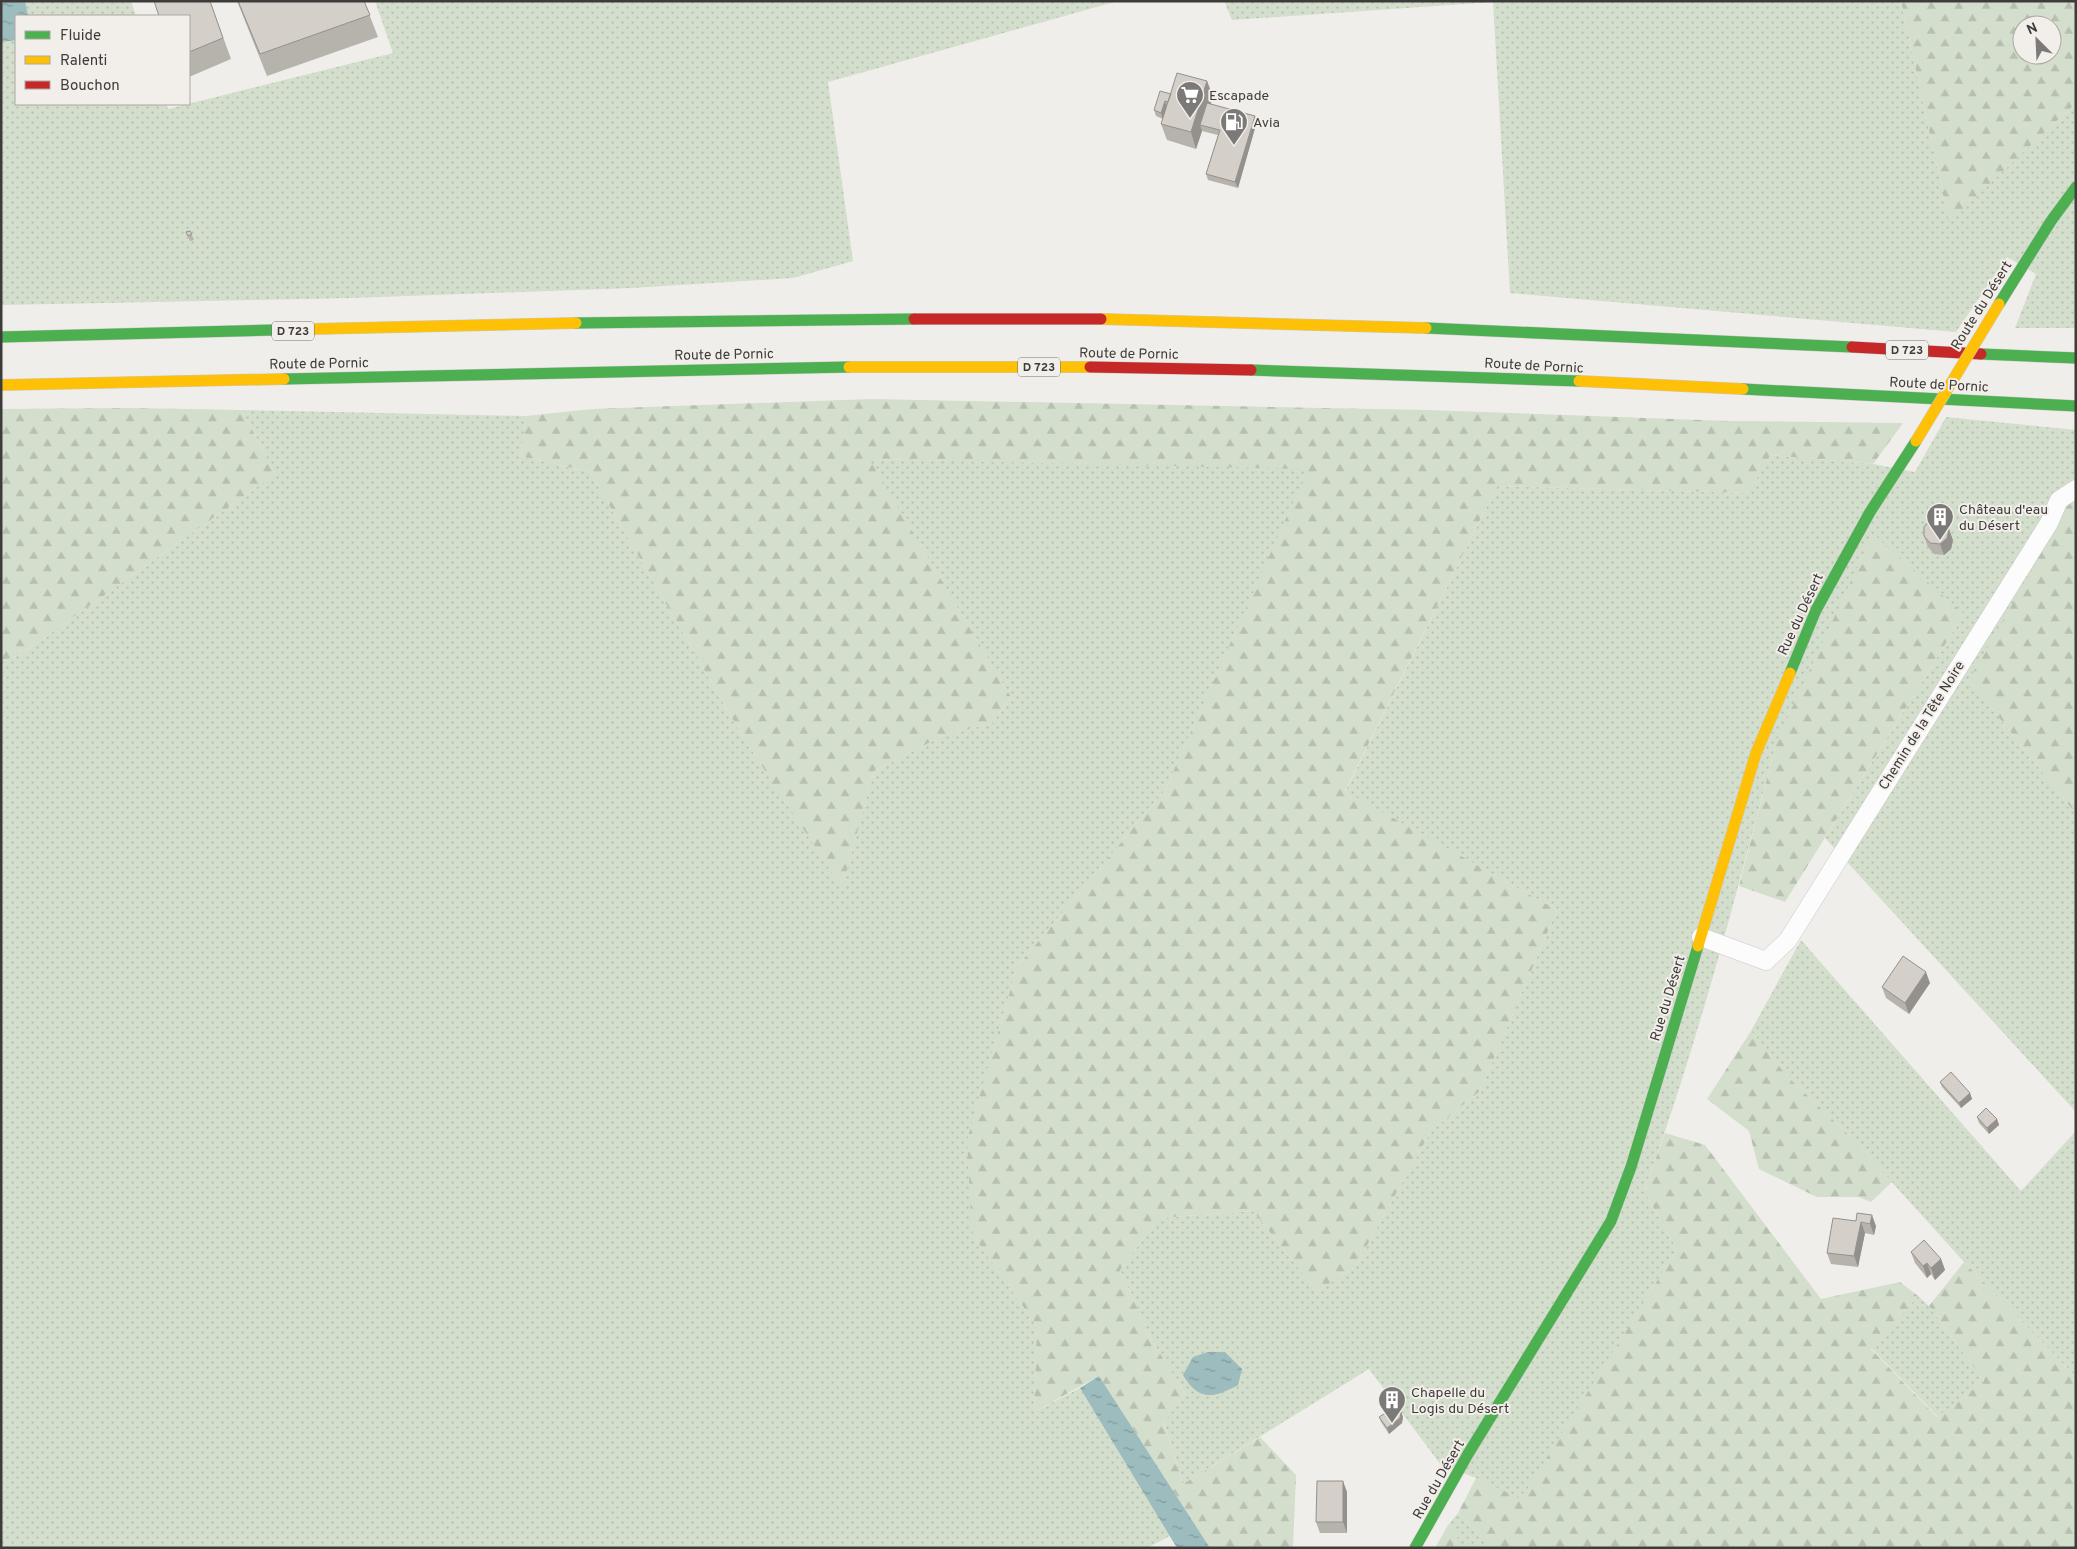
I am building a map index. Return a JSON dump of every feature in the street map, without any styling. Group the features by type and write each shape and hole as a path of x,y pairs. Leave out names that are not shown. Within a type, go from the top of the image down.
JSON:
{"main road":[{"name":"Route du Désert","path":"1916,441 2051,221 2076,187"},
{"name":"D 723","path":"1,338 595,324 1066,319 1383,326 2076,358"},
{"name":"Route de Pornic","path":"1,385 679,370 1088,367 1246,369 1500,378 2076,406"},
{"name":"Rue du Désert","path":"1415,1548 1474,1446 1611,1221 1624,1191 1756,753 1816,610 1870,512 1916,441"}],"street":[{"name":"Chemin de la Tête Noire","path":"1702,937 1766,961 1788,940 1974,640 2049,523 2059,500 2076,489"}],"green space":[{"path":"1,1 131,1 136,15 15,15 15,105 166,105 168,109 393,53 375,1 1118,1 828,82 853,261 793,278 632,288 352,298 1,305"},
{"path":"1224,1 1901,1 1949,221 2076,103 2076,328 2015,328 2036,274 2007,257 1956,332 1510,293 1493,2 1232,20"},
{"path":"1901,1 2076,1 2076,103 1949,222"},
{"path":"871,399 1428,410 1728,421 1903,423 1873,464 1770,455 1749,493 1497,486 1345,791 1557,910 1480,1091 1431,1131 1355,1267 1317,1291 1253,1211 1159,1218 1120,1270 1151,1339 1185,1394 1164,1423 1183,1484 1260,1437 1296,1475 1293,1548 1210,1548 1099,1376 1034,1412 1037,1326 972,1234 967,1140 1017,967 1165,790 1308,469 869,459 1011,697 992,723 942,736 874,771 842,888 743,737 590,472 521,456 526,416 592,409"},
{"path":"129,408 242,410 275,474 20,655 1,661 1,409"},
{"path":"242,410 526,416 521,456 590,472 743,737 842,887 874,771 942,736 992,723 1011,697 868,459 1309,468 1165,790 1017,967 981,1092 972,1234 1037,1326 1034,1412 1080,1388 1170,1536 1147,1548 1,1548 1,661 20,655 275,474"},
{"path":"1946,417 2076,430 2076,499 1969,680 2076,814 2076,1112 1825,838 1964,614 1777,740 1732,910 1699,1024 1664,1136 1644,1191 1677,1249 1521,1500 1476,1478 1441,1465 1369,1369 1183,1484 1164,1422 1185,1394 1151,1339 1120,1270 1159,1218 1253,1211 1317,1291 1355,1267 1431,1131 1480,1091 1557,910 1345,792 1497,486 1748,493 1769,455 1873,464 1915,472"},
{"path":"2072,499 2076,499 2076,814 1969,680"},
{"path":"1873,534 1964,614 1785,902 1739,886 1777,740"},
{"path":"1801,940 2021,1191 2076,1131 2076,1377 1964,1262 1852,1138 1787,1076 1751,1031"},
{"path":"1751,1031 1787,1076 1852,1138 1892,1182 1871,1202 1859,1197 1817,1197 1759,1169 1749,1131 1707,1099"},
{"path":"1665,1133 1705,1145 1821,1299 1900,1282 1918,1296 1871,1349 1937,1417 1984,1381 1929,1306 1964,1262 2076,1377 2076,1548 1496,1548 1458,1513 1476,1478 1521,1499 1677,1249 1644,1191"},
{"path":"1918,1296 1929,1306 1984,1381 1938,1417 1871,1348"},
{"path":"1458,1513 1496,1548 1452,1548 1458,1536 1448,1525"},
{"path":"1448,1525 1458,1536 1452,1548 1435,1548"}],"water":[{"path":"1,1 25,1 28,15 15,15 15,40 1,42"},
{"path":"1208,1352 1225,1352 1242,1369 1238,1385 1222,1393 1208,1395 1195,1390 1189,1384 1183,1375 1193,1357"},
{"path":"1099,1376 1210,1548 1177,1548 1080,1388"}],"building":[{"path":"154,1 210,1 223,38 190,52 190,15 159,15"},
{"path":"238,1 364,1 370,15 260,54"},
{"path":"1177,73 1207,81 1191,132 1161,124"},
{"path":"1160,91 1171,94 1168,102 1165,101 1161,113 1154,110"},
{"name":"Avia","path":"1207,103 1255,116 1235,182 1206,174 1220,130 1200,125"},
{"path":"190,231 192,234 188,236 186,232"},
{"path":"1930,520 1944,521 1949,529 1947,538 1940,544 1930,543 1924,536 1924,527"},
{"path":"1903,956 1926,972 1905,1003 1882,987"},
{"path":"1951,1072 1970,1093 1959,1103 1940,1082"},
{"path":"1986,1108 1997,1119 1987,1128 1977,1117"},
{"path":"1857,1213 1872,1215 1870,1224 1861,1222 1854,1256 1827,1253 1833,1218 1856,1221"},
{"path":"1924,1240 1941,1259 1931,1268 1927,1263 1923,1266 1911,1252"},
{"path":"1394,1408 1401,1412 1400,1418 1387,1428 1379,1417"},
{"path":"1317,1481 1343,1481 1343,1522 1316,1522"}],"traffic: fast":[{"path":"1999,304 2051,221 2076,187"},
{"path":"576,323 914,319"},
{"path":"1426,328 1852,347"},
{"path":"1,337 312,329"},
{"path":"1981,354 2076,358"},
{"path":"284,379 849,367"},
{"path":"1251,370 1579,381"},
{"path":"1743,389 2076,406"},
{"path":"1790,673 1816,610 1870,512 1916,441"},
{"path":"1415,1548 1468,1454 1611,1221 1631,1167 1698,946"}],"traffic: slow":[{"path":"1916,441 1999,304"},
{"path":"1101,319 1426,328"},
{"path":"312,329 576,323"},
{"path":"849,367 1090,367"},
{"path":"1,385 284,379"},
{"path":"1579,381 1743,389"},
{"path":"1698,946 1756,753 1790,673"}],"traffic: jam":[{"path":"914,319 1101,319"},
{"path":"1852,347 1981,354"},
{"path":"1090,367 1251,370"}],"place":[{"name":"Escapade","path":"1190,119"},
{"name":"Avia","path":"1234,146"},
{"name":"Château d'eau du Désert","path":"1940,541"},
{"name":"Chapelle du Logis du Désert","path":"1392,1424"}]}
